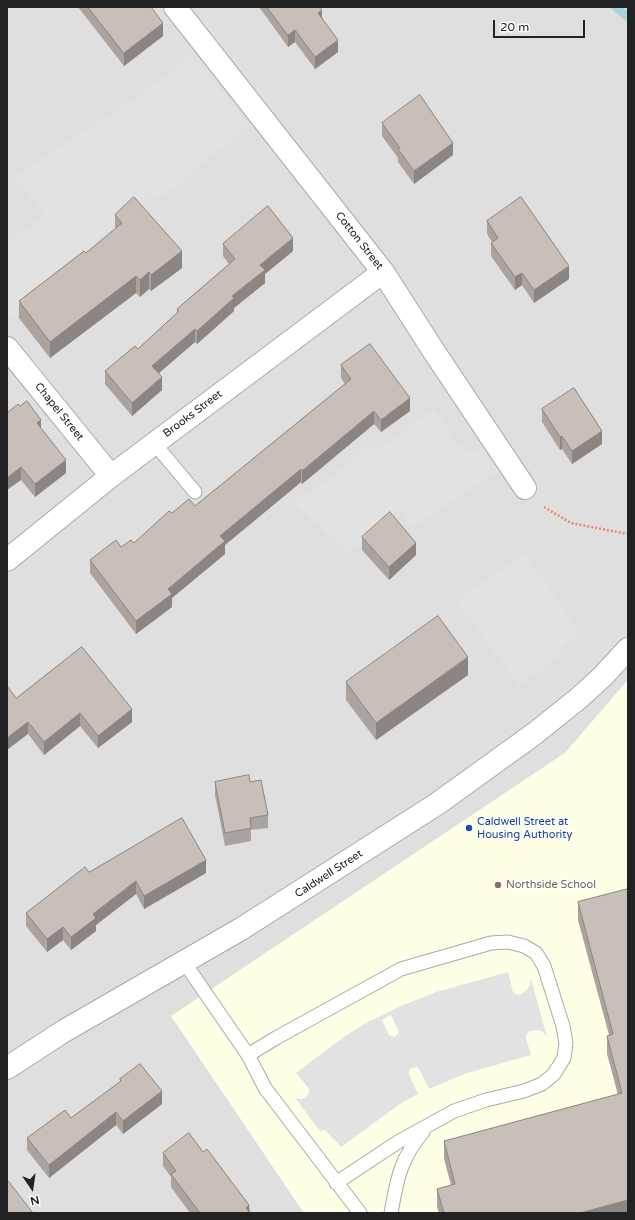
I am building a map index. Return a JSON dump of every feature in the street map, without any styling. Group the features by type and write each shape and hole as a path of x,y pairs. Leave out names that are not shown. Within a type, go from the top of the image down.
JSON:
{"street":[{"name":"Cotton Street","path":"175,7 383,272 525,488"},
{"name":"Brooks Street","path":"7,560 111,476 383,272"},
{"name":"Chapel Street","path":"7,348 111,476"},
{"name":"Caldwell Street","path":"7,1068 64,1031 241,930 437,804 534,734 579,698 627,652"}],"lane":[{"path":"154,444 195,492"},
{"path":"248,1055 401,969 491,943 508,942 524,946 536,953 544,966 563,1026 566,1043 564,1058 554,1074 542,1084 486,1100 454,1112 398,1142 336,1183"},
{"path":"184,962 248,1055 265,1088 360,1213"},
{"path":"391,1213 402,1165 411,1145 429,1126"}],"path":[{"path":"525,488 547,509 571,523 628,534"}],"shaded area":[{"path":"7,7 628,7 628,680 565,753 172,1016 304,1213 7,1213"},
{"path":"191,55 249,125 160,200 150,192 88,248 98,260 30,304 7,322 7,243 45,215 14,176 142,94"},
{"path":"433,409 439,415 452,437 471,453 483,449 497,472 412,528 399,509 349,553 293,503 303,494 311,492 323,484 368,445 374,452"},
{"path":"524,553 580,632 565,644 558,652 559,657 519,686 456,601"},
{"name":"Northside School","path":"628,680 628,1213 304,1213 171,1016 565,753"},
{"path":"508,972 513,992 520,995 527,990 530,985 531,978 547,1037 542,1031 530,1031 526,1038 531,1055 464,1074 429,1089 419,1069 417,1067 412,1068 409,1070 409,1075 418,1094 400,1104 341,1147 325,1130 320,1131 293,1095 296,1098 302,1099 308,1095 310,1090 296,1073 345,1036 366,1023 401,1006 436,992","holes":["391,1015 399,1032 394,1037 389,1035 382,1020"]}],"building":[{"path":"88,7 151,7 163,23 124,53"},
{"path":"267,7 319,7 322,10 318,13 338,40 315,57 295,30 288,35"},
{"path":"420,95 453,143 414,171 382,123"},
{"path":"134,197 182,251 151,275 149,272 140,280 136,276 50,342 19,301 84,251 86,253 122,223 115,215"},
{"path":"521,197 569,266 534,290 522,273 515,277 491,243 498,238 487,221"},
{"path":"268,206 293,238 260,265 265,270 232,296 234,298 197,331 195,329 152,366 162,377 132,403 105,371 135,346 138,349 179,311 177,309 235,259 223,244"},
{"path":"370,344 410,398 381,420 374,411 302,471 301,469 220,536 225,541 168,589 172,594 136,621 90,560 116,540 121,547 131,540 134,543 169,511 172,513 189,499 195,506 351,379 341,365"},
{"path":"574,388 602,431 572,451 562,436 560,437 542,409"},
{"path":"27,401 41,420 37,423 66,460 35,484 21,467 7,478 7,413 18,404 20,406"},
{"path":"390,512 416,543 389,567 362,537"},
{"path":"438,616 468,657 376,723 346,682"},
{"path":"82,647 132,709 98,736 80,713 44,742 28,722 7,738 7,686 16,698"},
{"path":"249,775 250,782 261,780 268,815 250,818 251,828 225,833 215,782"},
{"path":"182,818 206,860 144,896 136,881 93,914 96,918 71,937 63,927 47,939 26,913 85,867 89,872"},
{"path":"628,889 628,1200 580,1213 444,1213 437,1189 455,1184 444,1141 622,1093 607,1036 613,1034 578,902"},
{"path":"140,1064 162,1091 123,1121 116,1112 49,1165 27,1138 65,1110 71,1118 121,1081 120,1079"},
{"path":"189,1133 203,1152 207,1149 249,1205 246,1208 250,1213 200,1213 171,1174 176,1171 163,1153"},
{"path":"9,1182 33,1213 7,1213 7,1183"}],"waterway":[{"path":"616,7 628,17"}],"place":[{"name":"Caldwell Street at Housing Authority","path":"469,828"},
{"name":"Northside School","path":"498,885"}]}
